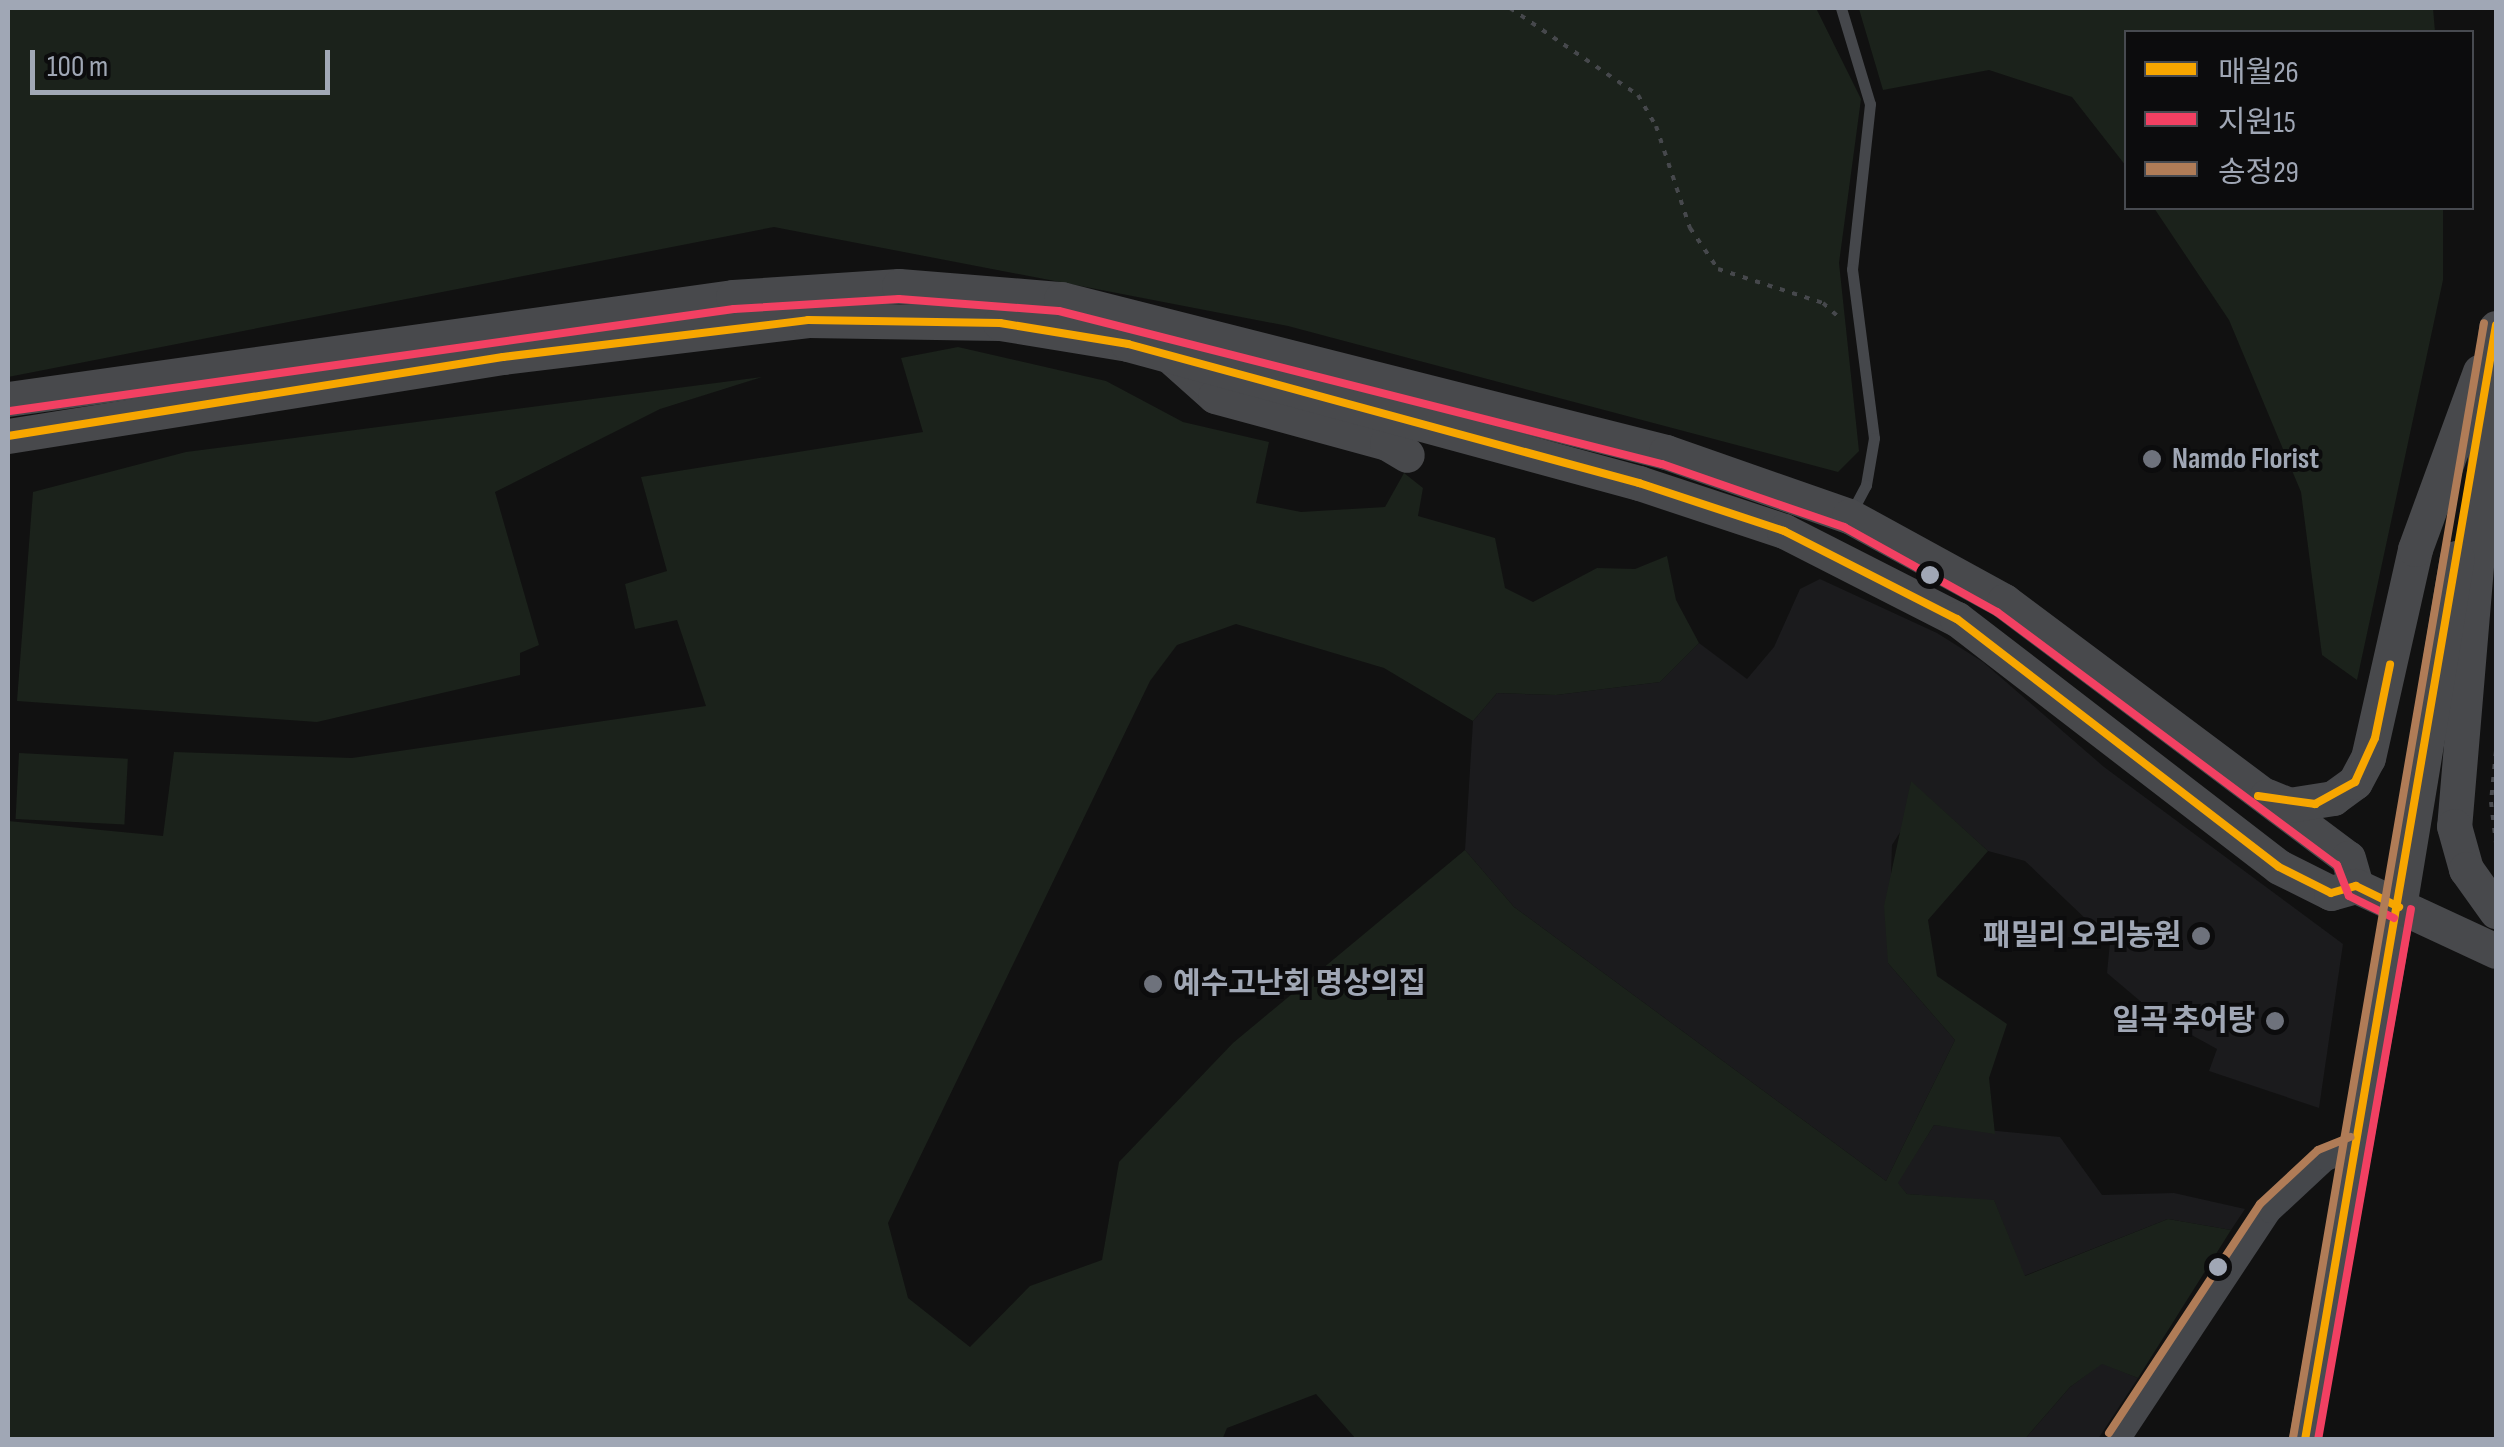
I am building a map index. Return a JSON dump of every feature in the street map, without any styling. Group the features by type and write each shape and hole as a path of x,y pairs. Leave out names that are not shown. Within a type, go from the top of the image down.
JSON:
{"main road":[{"path":"8,399 732,296 958,288 1062,299 1209,333 1666,452 1849,516 2004,601 2258,796 2348,858 2356,886"},
{"path":"8,436 503,357 808,320 1000,323 1170,356 1639,484 1784,532 1956,619 2279,867 2331,893 2356,886 2496,951"},
{"path":"2258,796 2315,804 2355,782 2368,758 2415,549 2496,326"},
{"path":"2305,1440 2496,326"},
{"path":"2496,326 2454,826 2466,869 2496,910"},
{"path":"1170,356 1215,396 1387,444 1407,455"},
{"path":"8,416 50,410 68,391"}],"street":[{"path":"2119,1440 2270,1212 2326,1160 2354,1149"}],"lane":[{"path":"1840,8 1870,104 1852,269 1874,438 1866,485 1849,516"}],"path":[{"path":"1510,8 1638,95 1656,126 1690,228 1718,269 1823,303 1862,338"},
{"path":"2496,751 2491,802 2496,843"}],"shaded area":[{"path":"8,8 1816,8 1861,99 1839,263 1859,451 1838,472 1288,326 774,227 8,377"},
{"path":"2433,8 2435,30 2124,30 2124,163 2072,97 1989,70 1883,90 1859,9"},
{"path":"2155,210 2443,210 2443,280 2357,680 2322,655 2301,492 2229,320"},
{"path":"958,347 1106,381 1183,422 1269,442 1256,503 1301,512 1385,507 1404,473 1423,488 1418,516 1495,538 1505,588 1533,602 1597,568 1635,569 1667,556 1676,600 1699,643 1660,682 1556,695 1497,693 1473,721 1384,668 1236,624 1177,645 1150,681 888,1223 908,1298 970,1347 1030,1286 1102,1260 1119,1162 1233,1043 1465,850 1514,907 1886,1181 1955,1040 1888,963 1884,906 1911,781 1988,851 1928,920 1937,976 2007,1024 1989,1078 1995,1134 1934,1125 1898,1183 1907,1194 1994,1200 2025,1276 2168,1219 2231,1230 2138,1378 2102,1364 2070,1387 2024,1440 1356,1439 1316,1394 1227,1428 1222,1440 8,1439 8,821 163,836 174,752 352,758 706,706 677,620 635,629 625,584 667,571 641,477 923,432 901,358"},
{"path":"762,377 660,409 495,492 539,645 520,653 520,675 317,722 17,701 33,492 186,452"},
{"path":"1820,579 1937,633 1983,662 2104,767 2343,944 2319,1108 2209,1071 2217,1049 2159,1017 2107,973 2110,942 2025,861 1988,851 1911,782 1906,823 1892,845 1888,963 1955,1040 1886,1181 1514,907 1465,850 1473,721 1497,693 1556,695 1660,682 1699,643 1747,679 1774,647 1800,589"},
{"path":"19,753 128,759 124,825 16,819"},
{"path":"1934,1125 2060,1137 2102,1195 2174,1193 2245,1209 2231,1230 2168,1219 2024,1276 1994,1201 1907,1194 1897,1183"},
{"path":"2102,1363 2138,1378 2098,1439 2024,1440 2070,1387"}],"transit line":[{"name":"지원15","path":"10,411 734,309 899,299 1059,311 1662,464 1844,527 1997,612 2337,865 2349,896 2394,918"},
{"name":"매월26","path":"8,436 503,357 808,320 1000,323 1128,344 1639,483 1784,531 1957,619 2279,867 2331,893 2356,886 2399,907"},
{"name":"송정29","path":"2293,1438 2484,323"},
{"name":"매월26","path":"2305,1440 2496,325"},
{"name":"매월26","path":"2258,796 2315,804 2355,782 2375,738 2390,665"},
{"name":"지원15","path":"2318,1440 2411,909"},
{"name":"송정29","path":"2109,1433 2260,1204 2318,1150 2351,1137"}],"place":[{"name":"Namdo Florist","path":"2152,459"},
{"name":"패밀리 오리농원","path":"2201,936"},
{"name":"예수고난회 명상의집","path":"1153,984"},
{"name":"일곡 추어탕","path":"2275,1021"}]}
